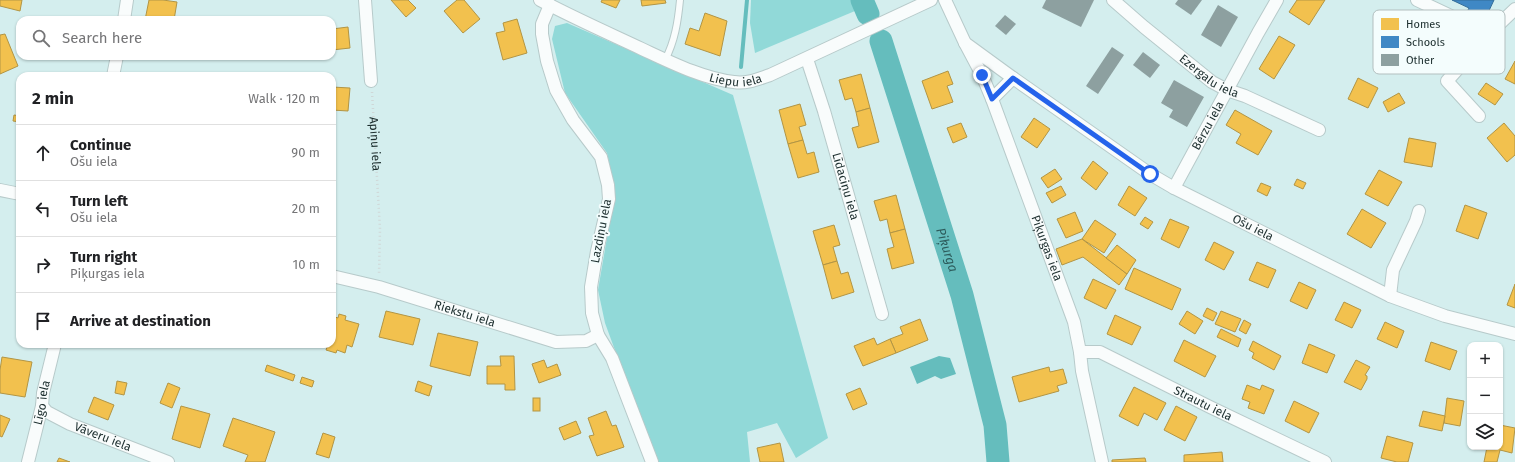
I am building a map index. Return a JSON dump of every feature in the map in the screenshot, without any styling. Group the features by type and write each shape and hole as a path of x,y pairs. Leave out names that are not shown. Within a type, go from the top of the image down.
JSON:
{"street":[{"path":"125,16 127,0"},
{"path":"365,0 371,81"},
{"name":"Liepu iela","path":"545,2 665,60 716,79 736,82 752,82 807,59 931,0"},
{"name":"Ošu iela","path":"945,0 965,43 1150,174 1174,188 1390,296 1445,316 1515,334"},
{"name":"Ezergalu iela","path":"1113,0 1206,77 1228,90 1245,96 1319,130"},
{"name":"Bērzu iela","path":"1174,188 1277,0"},
{"path":"1417,0 1438,10"},
{"name":"Lazdiņu iela","path":"545,2 542,34 547,61 556,90 573,120 601,157 608,185 609,199 596,251 591,287 592,313 598,335 612,358 652,462"},
{"path":"1505,19 1515,9"},
{"name":"Piķurgas iela","path":"965,43 982,75 992,99 1074,322 1082,372 1102,462"},
{"name":"Līdaciņu iela","path":"807,59 824,111 882,314"},
{"path":"114,72 116,60"},
{"path":"1453,74 1447,81 1479,116"},
{"path":"992,99 1013,78"},
{"path":"0,190 16,193"},
{"path":"1390,296 1393,270 1416,221 1419,211"},
{"name":"Riekstu iela","path":"336,277 379,287 556,342 586,341 598,335"},
{"name":"Līgo iela","path":"28,462 54,348"},
{"name":"Strautu iela","path":"1080,352 1100,352 1325,462"},
{"name":"Vāveru iela","path":"42,406 47,412 70,424 161,461"}],"lane":[{"path":"665,60 674,37 679,16 680,0"}],"path":[{"name":"Apiņu iela","path":"371,81 380,230 379,287"}],"shaded area":[{"path":"751,0 872,0 874,3 755,53 750,23"},
{"path":"567,23 733,95 828,438 796,458 777,423 747,432 750,462 656,462 605,323 598,290 615,191 607,153 565,93 552,39 555,26"},
{"path":"939,356 950,358 956,374 941,379 935,376 917,384 910,367"}],"building: Homes":[{"path":"0,0 22,0 20,11 0,6"},
{"path":"149,0 177,2 175,16 146,16"},
{"path":"391,0 408,0 416,8 406,17"},
{"path":"457,0 464,0 480,19 463,33 444,11"},
{"path":"602,0 620,0 616,8 601,2"},
{"path":"641,0 665,0 666,3 642,6"},
{"path":"1297,0 1325,0 1309,25 1289,12"},
{"path":"705,13 727,21 720,56 685,44 690,28 699,31"},
{"path":"517,19 527,53 503,60 496,33 505,31 503,23"},
{"path":"348,27 350,48 336,50 336,28"},
{"path":"5,34 18,66 0,74 0,35"},
{"path":"1279,36 1295,45 1274,79 1259,69"},
{"path":"1515,61 1515,84 1505,79"},
{"path":"948,71 953,84 947,86 953,102 932,109 922,81"},
{"path":"861,74 870,108 856,112 852,98 845,100 839,80"},
{"path":"1358,78 1378,88 1368,108 1348,99"},
{"path":"1486,83 1503,94 1495,105 1478,94"},
{"path":"336,87 350,88 348,111 336,110"},
{"path":"1399,93 1405,103 1388,112 1383,102"},
{"path":"800,104 806,125 799,127 803,140 788,144 779,110"},
{"path":"870,108 879,142 858,148 852,128 859,126 856,112"},
{"path":"1235,110 1272,131 1258,155 1236,143 1241,134 1226,125"},
{"path":"14,115 16,115 16,121 13,121"},
{"path":"1034,118 1050,129 1037,148 1021,137"},
{"path":"961,123 967,137 953,143 947,128"},
{"path":"1504,123 1515,136 1515,155 1507,162 1487,138"},
{"path":"1409,138 1436,143 1432,167 1404,162"},
{"path":"803,140 807,154 814,152 819,172 798,178 788,144"},
{"path":"1093,161 1108,173 1096,190 1081,178"},
{"path":"1055,169 1062,179 1048,188 1041,178"},
{"path":"1379,170 1402,182 1388,206 1365,194"},
{"path":"1297,179 1306,183 1303,189 1294,185"},
{"path":"1261,183 1271,187 1267,196 1257,191"},
{"path":"1061,186 1066,195 1052,203 1046,193"},
{"path":"1129,186 1147,198 1135,216 1118,205"},
{"path":"896,195 905,229 890,233 887,219 880,221 874,201"},
{"path":"1465,205 1487,213 1478,239 1456,231"},
{"path":"1362,209 1386,223 1371,248 1347,234"},
{"path":"1075,212 1083,231 1066,238 1057,219"},
{"path":"1145,217 1153,222 1148,229 1140,224"},
{"path":"1170,219 1189,227 1179,248 1161,239"},
{"path":"1095,220 1116,234 1104,253 1082,239"},
{"path":"834,225 840,245 833,247 837,261 823,265 813,231"},
{"path":"905,229 914,263 892,269 887,249 894,247 890,233"},
{"path":"1082,239 1127,274 1119,285 1083,257 1062,265 1056,249"},
{"path":"1214,242 1234,252 1224,270 1205,260"},
{"path":"1117,245 1136,260 1127,274 1106,258"},
{"path":"837,261 841,274 848,272 854,292 832,299 823,265"},
{"path":"1257,262 1276,270 1268,288 1249,280"},
{"path":"1134,268 1181,289 1172,310 1125,289"},
{"path":"1093,279 1116,290 1106,309 1084,298"},
{"path":"1299,282 1316,290 1307,309 1290,301"},
{"path":"1515,284 1515,308 1507,305"},
{"path":"1344,302 1361,310 1352,328 1335,320"},
{"path":"1207,308 1217,313 1213,321 1203,316"},
{"path":"386,311 420,319 413,345 379,337"},
{"path":"1187,311 1203,321 1195,334 1179,324"},
{"path":"1221,311 1241,319 1235,332 1215,324"},
{"path":"339,314 346,316 345,320 359,324 352,347 347,345 345,353 337,350 336,353 326,350 327,348 336,348 336,317 338,318"},
{"path":"1115,315 1141,327 1132,345 1107,334"},
{"path":"920,319 928,340 896,353 890,339 903,334 900,327"},
{"path":"1244,320 1251,324 1246,334 1239,330"},
{"path":"1385,322 1404,331 1397,348 1377,339"},
{"path":"1221,329 1241,339 1238,347 1217,337"},
{"path":"438,333 478,342 470,376 430,366"},
{"path":"874,338 877,345 890,339 896,353 863,366 854,346"},
{"path":"1184,340 1216,356 1205,377 1174,361"},
{"path":"1253,341 1281,356 1274,370 1252,358 1254,353 1249,350"},
{"path":"1431,342 1457,351 1450,370 1425,361"},
{"path":"1309,344 1335,355 1327,373 1302,363"},
{"path":"500,356 514,356 515,390 505,390 505,384 487,384 487,366 501,366"},
{"path":"2,357 32,362 25,397 0,393 0,370"},
{"path":"544,360 547,368 557,364 561,375 539,383 532,364"},
{"path":"1356,360 1370,367 1365,375 1367,376 1367,379 1361,390 1344,382"},
{"path":"267,365 295,375 293,381 265,371"},
{"path":"1049,367 1050,372 1063,369 1067,383 1057,386 1059,391 1019,402 1012,377"},
{"path":"302,377 314,381 312,387 300,383"},
{"path":"117,381 127,383 124,395 115,393"},
{"path":"418,381 432,386 429,396 415,391"},
{"path":"168,383 180,388 172,408 160,403"},
{"path":"1247,385 1260,390 1262,385 1274,390 1264,414 1248,408 1250,402 1242,399"},
{"path":"1134,387 1166,403 1157,420 1144,413 1138,426 1119,416"},
{"path":"860,388 867,404 853,410 846,394"},
{"path":"94,397 114,405 108,420 88,412"},
{"path":"533,398 540,398 540,411 533,411"},
{"path":"1447,398 1464,401 1460,426 1444,423"},
{"path":"1294,401 1319,413 1309,433 1285,421"},
{"path":"181,406 210,414 200,448 172,439"},
{"path":"1176,406 1197,417 1185,441 1164,430"},
{"path":"606,411 612,426 616,425 624,447 597,456 589,436 594,435 588,418"},
{"path":"1423,411 1445,416 1442,431 1419,426"},
{"path":"0,415 10,419 2,437 0,436"},
{"path":"233,418 275,432 265,462 245,462 248,455 223,446"},
{"path":"576,421 581,433 564,440 559,428"},
{"path":"1503,426 1515,428 1512,453 1500,450 1503,450"},
{"path":"323,433 335,437 329,458 316,454"},
{"path":"1387,436 1413,443 1408,462 1397,462 1381,458"},
{"path":"780,443 784,462 760,462 757,448"},
{"path":"1486,450 1500,450 1497,462 1484,462"},
{"path":"1222,452 1223,462 1184,462 1184,455"},
{"path":"59,458 70,462 57,462"},
{"path":"1145,458 1146,462 1112,462 1112,460"}],"building: Schools":[{"path":"1452,0 1494,0 1489,10 1468,10 1469,8"}],"building: Other":[{"path":"1046,0 1094,0 1081,27 1042,8"},
{"path":"1178,0 1202,0 1191,15 1175,4"},
{"path":"1218,5 1238,17 1221,47 1201,35"},
{"path":"1005,15 1016,24 1006,35 995,26"},
{"path":"1112,47 1124,55 1098,94 1086,86"},
{"path":"1143,52 1160,65 1150,78 1133,65"},
{"path":"1174,80 1204,97 1187,127 1169,117 1173,110 1161,103"}],"waterway":[{"path":"741,67 747,0"},
{"name":"Piķurga","path":"862,0 868,14"},
{"name":"Piķurga","path":"881,41 962,295 995,425 998,462"}],"route":[{"path":"982,75 992,99 1013,78 1150,174"}]}
